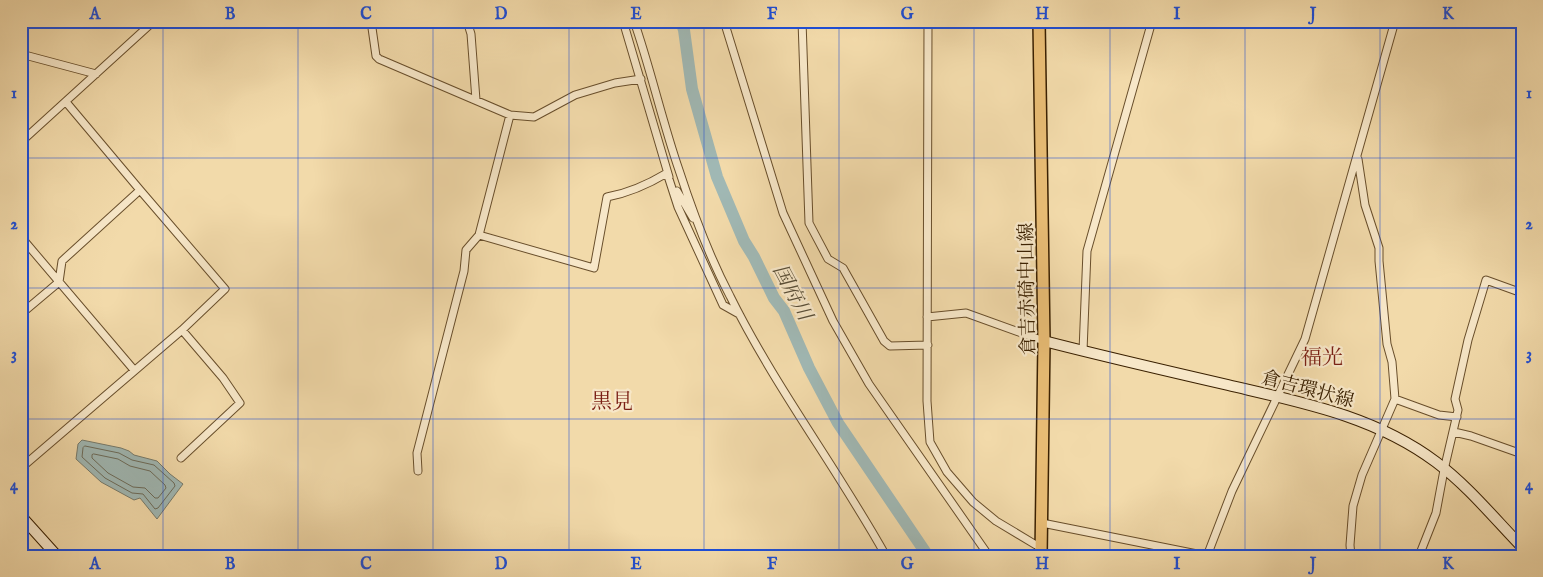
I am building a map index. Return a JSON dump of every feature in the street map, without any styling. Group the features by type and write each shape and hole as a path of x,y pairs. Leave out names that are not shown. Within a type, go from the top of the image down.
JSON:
{"main road":[{"name":"倉吉赤碕中山線","path":"1040,21 1044,341 1041,552"},
{"name":"倉吉環状線","path":"1044,341 1277,397 1363,421 1409,444 1436,462 1459,482 1522,546"},
{"path":"21,516 57,556"}],"street":[{"path":"21,142 154,21"},
{"path":"371,21 378,59 510,115 534,117 575,95 615,83 641,79"},
{"path":"468,21 471,34 476,100"},
{"path":"623,21 678,207 723,305 739,314"},
{"path":"634,21 646,56 678,169 714,262 739,314 775,377 886,556"},
{"path":"724,21 783,213 833,321 869,384 989,556"},
{"path":"802,21 809,223 828,259 843,268 884,342 890,346 928,345"},
{"path":"928,21 929,436 936,454 947,472 973,502 996,521 1041,552"},
{"path":"1083,351 1087,251 1152,21"},
{"path":"1042,523 1207,556 1232,491 1305,339 1395,21"},
{"path":"21,54 96,74"},
{"path":"21,468 182,330 225,289 66,102"},
{"path":"418,471 417,453 464,271 466,250 479,235 510,115"},
{"path":"1351,556 1353,506 1362,475 1395,398 1392,362 1387,344 1379,262 1380,248 1364,205 1357,155"},
{"path":"667,173 684,205 697,222"},
{"path":"479,235 594,268 607,197 624,194 645,186 667,173"},
{"path":"21,314 59,282 62,261 140,190"},
{"path":"21,238 134,370"},
{"path":"1419,556 1436,513 1457,417 1458,410 1455,399 1468,340 1486,280 1522,293"},
{"path":"928,317 966,313 1044,341"},
{"path":"181,458 240,403 223,378 182,330"},
{"path":"1395,398 1439,415 1457,417"},
{"path":"1454,432 1522,454"}],"water":[{"path":"82,440 121,448 134,455 157,461 183,484 157,519 140,498 134,500 101,482 76,459 78,444"}],"waterway":[{"name":"国府川","path":"681,21 684,30 692,89 717,177 744,241 774,298 784,311 809,368 838,423 928,556"}],"district":[{"name":"福光","path":"1322,357"},
{"name":"黒見","path":"612,401"}]}
